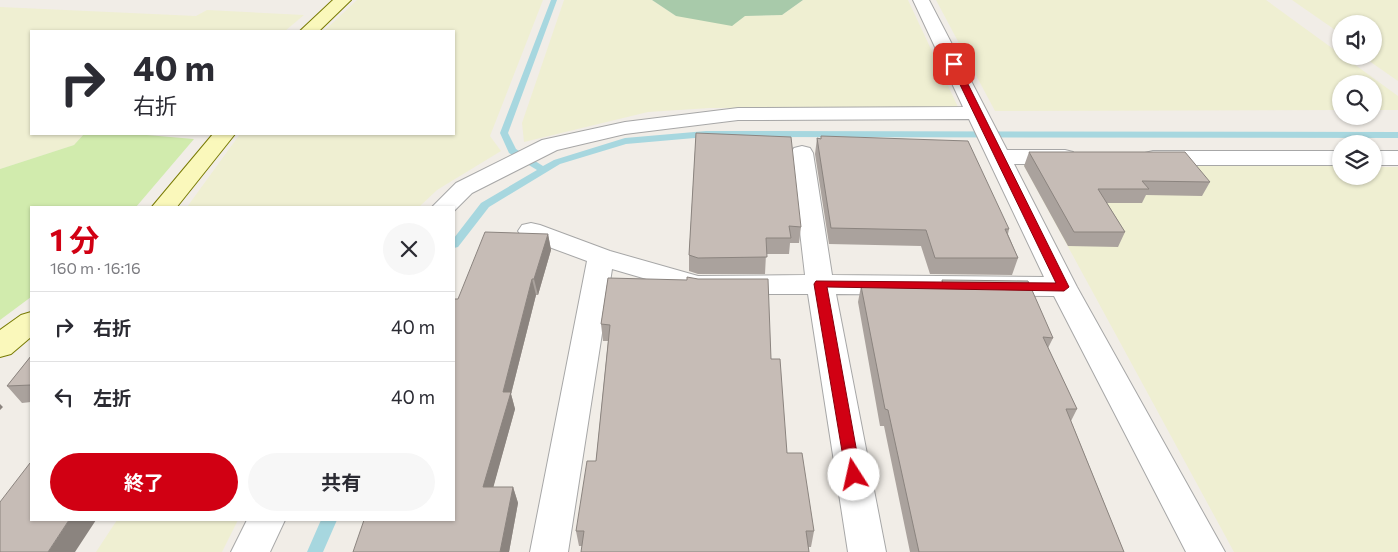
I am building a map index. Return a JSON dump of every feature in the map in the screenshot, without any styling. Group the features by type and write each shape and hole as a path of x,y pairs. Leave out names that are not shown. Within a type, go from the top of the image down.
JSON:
{"main road":[{"path":"310,30 342,0"},
{"path":"166,206 223,135"},
{"path":"0,346 30,323"}],"street":[{"path":"921,0 1064,287 1206,552"},
{"path":"445,206 464,188 550,145 625,128 738,114 978,113"},
{"path":"998,152 1087,157"},
{"path":"802,153 820,284 867,552"},
{"path":"1136,158 1332,158"},
{"path":"1382,158 1398,158"},
{"path":"531,231 601,257 698,284 1064,287"},
{"path":"549,552 601,257"},
{"path":"250,552 266,521"}],"green space":[{"path":"357,0 543,0 490,136 501,151 437,190 420,206 188,206 239,135 455,135 455,30 325,30"},
{"path":"564,0 652,0 676,16 782,15 803,0 908,0 958,107 710,108 648,112 524,142 522,123"},
{"path":"652,0 803,0 782,15 745,16 732,26 676,16"},
{"path":"936,0 1266,0 1332,48 1332,65 1355,65 1369,75 1332,75 1332,110 995,111"},
{"path":"1292,0 1398,0 1398,81 1375,65 1382,65 1382,15 1332,15 1332,28"},
{"path":"0,7 196,16 207,10 304,15 286,30 30,30 30,135 83,135 74,145 0,169"},
{"path":"1382,84 1398,96 1398,110 1382,110"},
{"path":"83,135 147,135 194,139 137,206 30,206 30,298 0,320 0,169 74,145"},
{"path":"1022,162 1332,166 1332,185 1382,185 1382,167 1398,167 1398,552 1234,552"},
{"path":"116,521 238,521 222,552 96,552"}],"building":[{"path":"696,133 791,137 801,227 789,226 791,238 766,238 767,257 698,258 689,255"},
{"path":"821,136 968,141 1009,229 1005,229 1018,258 935,258 926,230 831,228 817,138 821,139"},
{"path":"1029,152 1185,152 1210,182 1142,181 1149,189 1098,189 1125,232 1074,232"},
{"path":"485,232 548,234 534,279 532,279 503,392 511,392 483,487 513,487 500,552 353,552 364,521 455,521 455,299 458,299"},
{"path":"687,277 698,279 768,279 771,359 780,359 787,453 802,453 814,531 806,531 809,552 581,552 584,531 576,531 587,461 596,461 610,325 601,324 608,278 687,280"},
{"path":"942,280 1028,281 1053,338 1043,337 1077,409 1066,409 1124,552 919,552 888,410 885,409 861,286 944,288"},
{"path":"30,357 30,385 7,386"},
{"path":"30,463 30,521 68,521 48,552 0,552 0,502"}],"waterway":[{"path":"543,170 512,151 504,133 554,0"},
{"path":"455,244 485,205 557,162 625,141 706,134 1398,135"},
{"path":"315,552 329,521"}],"route":[{"path":"854,475 820,284 1064,287 954,64"}]}
